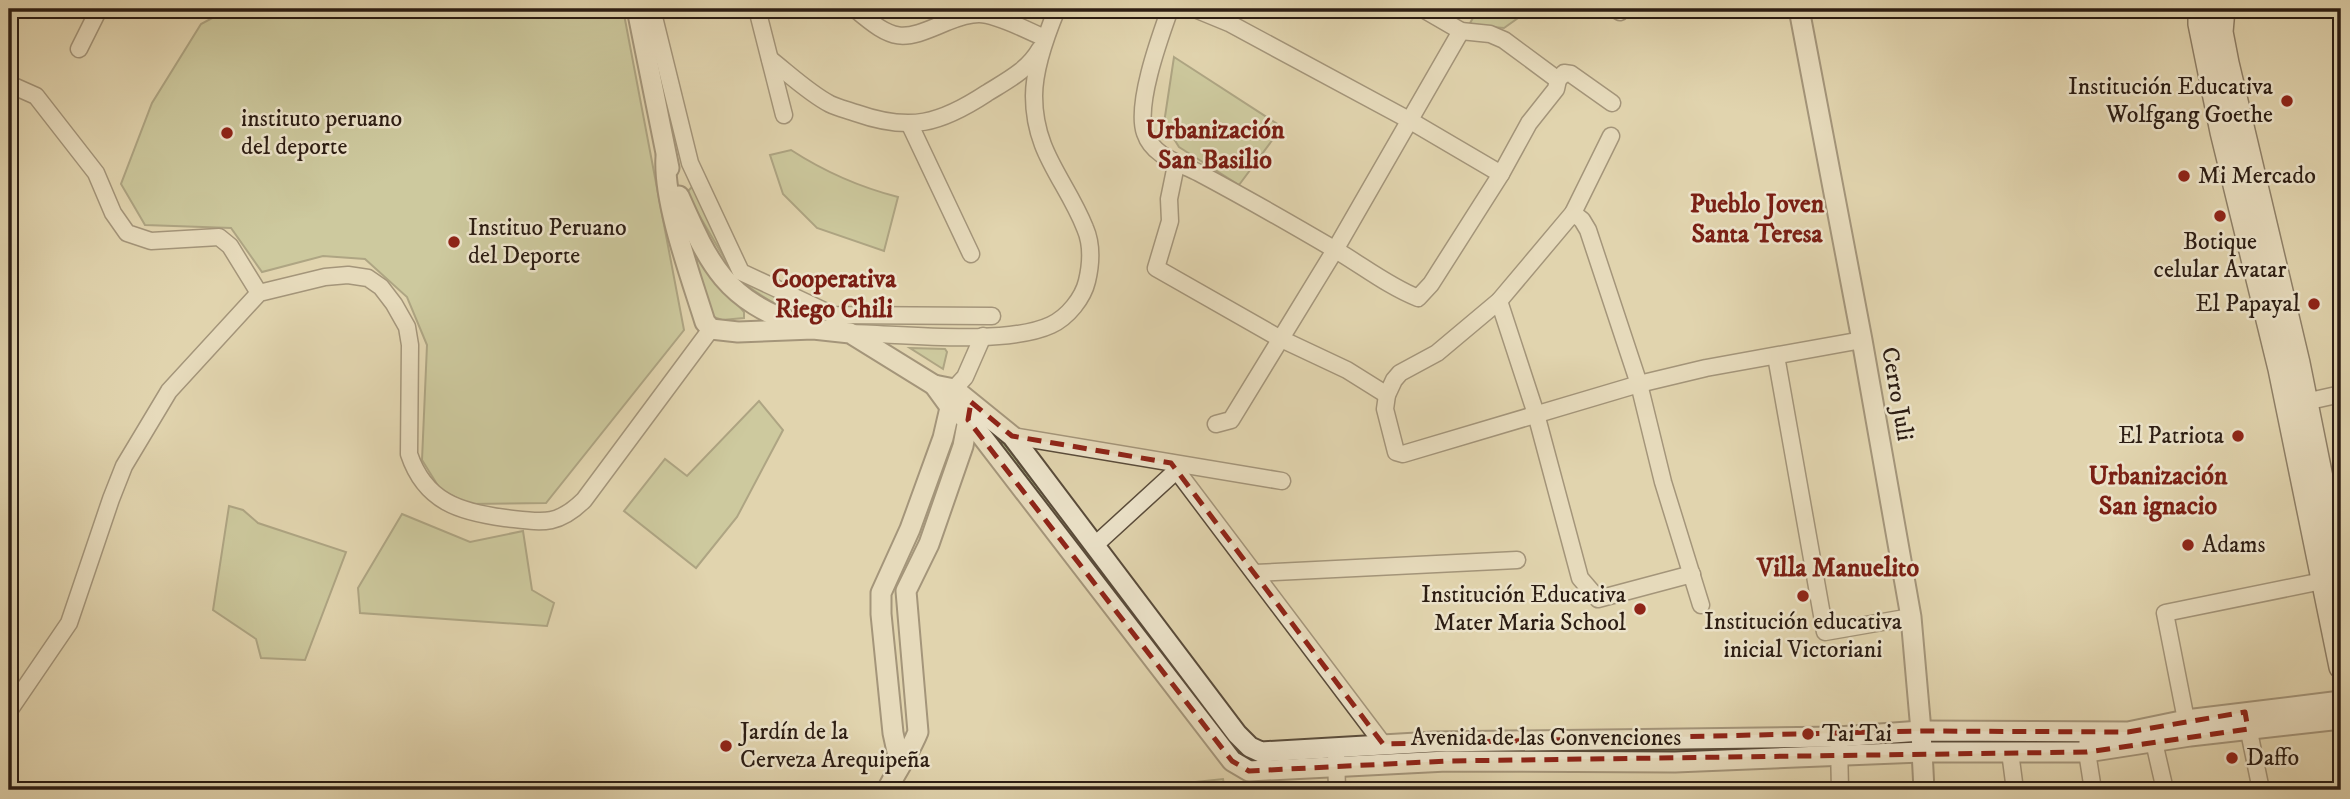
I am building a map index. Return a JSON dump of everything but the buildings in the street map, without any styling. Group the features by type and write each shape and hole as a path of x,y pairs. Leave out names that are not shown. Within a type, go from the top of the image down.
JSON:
{"main road":[{"path":"2200,9 2200,24 2222,132 2335,578"},
{"path":"2223,9 2221,32 2227,63 2305,402 2335,578 2341,667"}],"street":[{"path":"79,49 99,9"},
{"path":"637,9 666,158 678,194 710,261 745,300 777,317 813,330"},
{"path":"652,9 690,163 741,272 833,315 992,316"},
{"path":"757,9 784,115"},
{"path":"855,9 879,29 898,36 912,36 971,14 983,14 1045,38"},
{"path":"770,59 831,105 875,120 910,125 953,114 1021,72 1033,60 1057,9"},
{"path":"1170,9 1151,63 1143,114 1144,132 1152,146 1176,164 1205,176 1418,298 1431,284 1502,174 1529,123 1566,72 1612,103"},
{"path":"1195,9 1233,16 1502,174"},
{"path":"1423,9 1461,31 1490,34 1504,40 1559,80"},
{"name":"Cerro Juli","path":"1798,9 1862,340 1911,618 1924,790"},
{"path":"1216,424 1231,420 1335,250 1461,31"},
{"path":"666,158 665,172 678,232 705,322 711,329 738,332 813,330 983,336 1034,332 1054,324 1076,303 1085,288 1090,251 1086,230 1039,139 1033,94 1045,38"},
{"path":"9,84 36,96 96,173 113,214 127,233 151,241 219,237 230,246 259,293"},
{"path":"910,125 971,254"},
{"path":"1611,136 1573,213 1499,300 1437,353 1400,373 1387,395 1385,409 1396,452 1404,454 1639,384 1706,368 1862,340"},
{"path":"1176,164 1169,200 1170,221 1156,268 1279,338 1347,370 1387,395"},
{"path":"1573,213 1582,220 1588,230 1639,384 1663,482 1700,606"},
{"path":"9,711 69,623 124,466 158,408 169,391 259,293 324,277 348,275 368,278 381,287 407,327 410,345 409,454 430,490 452,505 472,514 546,522 571,513 584,500 711,329"},
{"path":"1499,300 1536,414 1580,578 1598,599 1692,574"},
{"name":"Avenida de las Convenciones","path":"850,333 951,390 970,411 1232,761 1249,771 1258,772 1336,757 1383,744 1563,741 1839,747 1922,752 2087,752 2154,743 2188,728"},
{"path":"900,765 893,733 881,593 911,529 943,438 951,390 983,336"},
{"path":"1776,356 1825,632 1911,618"},
{"path":"2305,402 2341,394"},
{"path":"887,790 911,750 918,732 906,591 929,544 963,446 970,411"},
{"name":"Avenida de las Convenciones","path":"970,411 1012,436 1243,742 1261,752 1447,761 1675,762 1839,747 1921,731 2128,732 2188,728 2246,721 2341,701"},
{"path":"1012,436 1174,467 1282,481"},
{"path":"1094,546 1174,467"},
{"path":"1174,467 1383,744"},
{"path":"1255,573 1517,560"},
{"path":"2188,728 2165,613 2335,578"},
{"name":"Avenida de las Convenciones","path":"2246,721 2341,719"},
{"path":"2246,721 2262,790"},
{"path":"2088,732 2087,752 2094,790"},
{"path":"1563,741 1565,762"},
{"path":"2154,743 2165,790"},
{"path":"1839,747 1840,790"},
{"path":"2010,752 2015,790"},
{"path":"1336,757 1337,790"}],"highlighted area":[{"path":"971,402 1012,436 1171,463 1383,744 1921,731 2128,732 2245,712 2248,729 2087,752 1447,761 1249,771 1232,761 968,420"}],"green space":[{"name":"Instituo Peruano del Deporte","path":"229,9 623,9 684,330 546,503 468,504 440,489 422,460 427,345 407,297 365,259 323,256 262,272 231,228 145,225 121,184 152,103 201,24"},
{"path":"1478,9 1555,9 1521,16 1504,28 1469,25"},
{"path":"1174,57 1282,127 1239,185 1179,147 1164,123"},
{"path":"791,150 843,178 898,197 884,251 817,228 783,194 770,155"},
{"path":"694,185 738,266 826,314 823,322 775,304 751,289 733,273 686,193"},
{"path":"699,258 744,312 744,318 722,320 711,316 695,264"},
{"path":"910,348 945,349 947,352 943,369"},
{"path":"759,401 783,430 737,517 696,568 624,511 665,459 687,476"},
{"path":"1002,441 1242,751 1326,755 1256,765 1238,757 1001,446"},
{"path":"229,506 243,510 258,523 346,552 305,660 261,658 256,639 213,610"},
{"path":"402,514 470,542 523,531 532,590 554,603 547,626 360,613 358,588"},
{"path":"1825,743 1825,750 1575,754 1574,748"},
{"path":"1223,779 1225,790 1178,790 1177,784"}],"place":[{"name":"Institución Educativa Wolfgang Goethe","path":"2287,101"},
{"name":"instituto peruano del deporte","path":"227,133"},
{"name":"Mi Mercado","path":"2184,176"},
{"name":"Botique celular Avatar","path":"2220,216"},
{"name":"Instituo Peruano del Deporte","path":"454,242"},
{"name":"El Papayal","path":"2314,304"},
{"name":"El Patriota","path":"2238,436"},
{"name":"Adams","path":"2188,545"},
{"name":"Institución educativa inicial Victoriani","path":"1803,596"},
{"name":"Institución Educativa Mater Maria School","path":"1640,609"},
{"name":"Tai Tai","path":"1808,734"},
{"name":"Jardín de la Cerveza Arequipeña","path":"726,746"},
{"name":"Daffo","path":"2232,758"}],"district":[{"name":"Urbanización San Basilio","path":"1215,145"},
{"name":"Pueblo Joven Santa Teresa","path":"1757,218"},
{"name":"Cooperativa Riego Chili","path":"834,294"},
{"name":"Urbanización San ignacio","path":"2158,491"},
{"name":"Villa Manuelito","path":"1838,568"}]}
